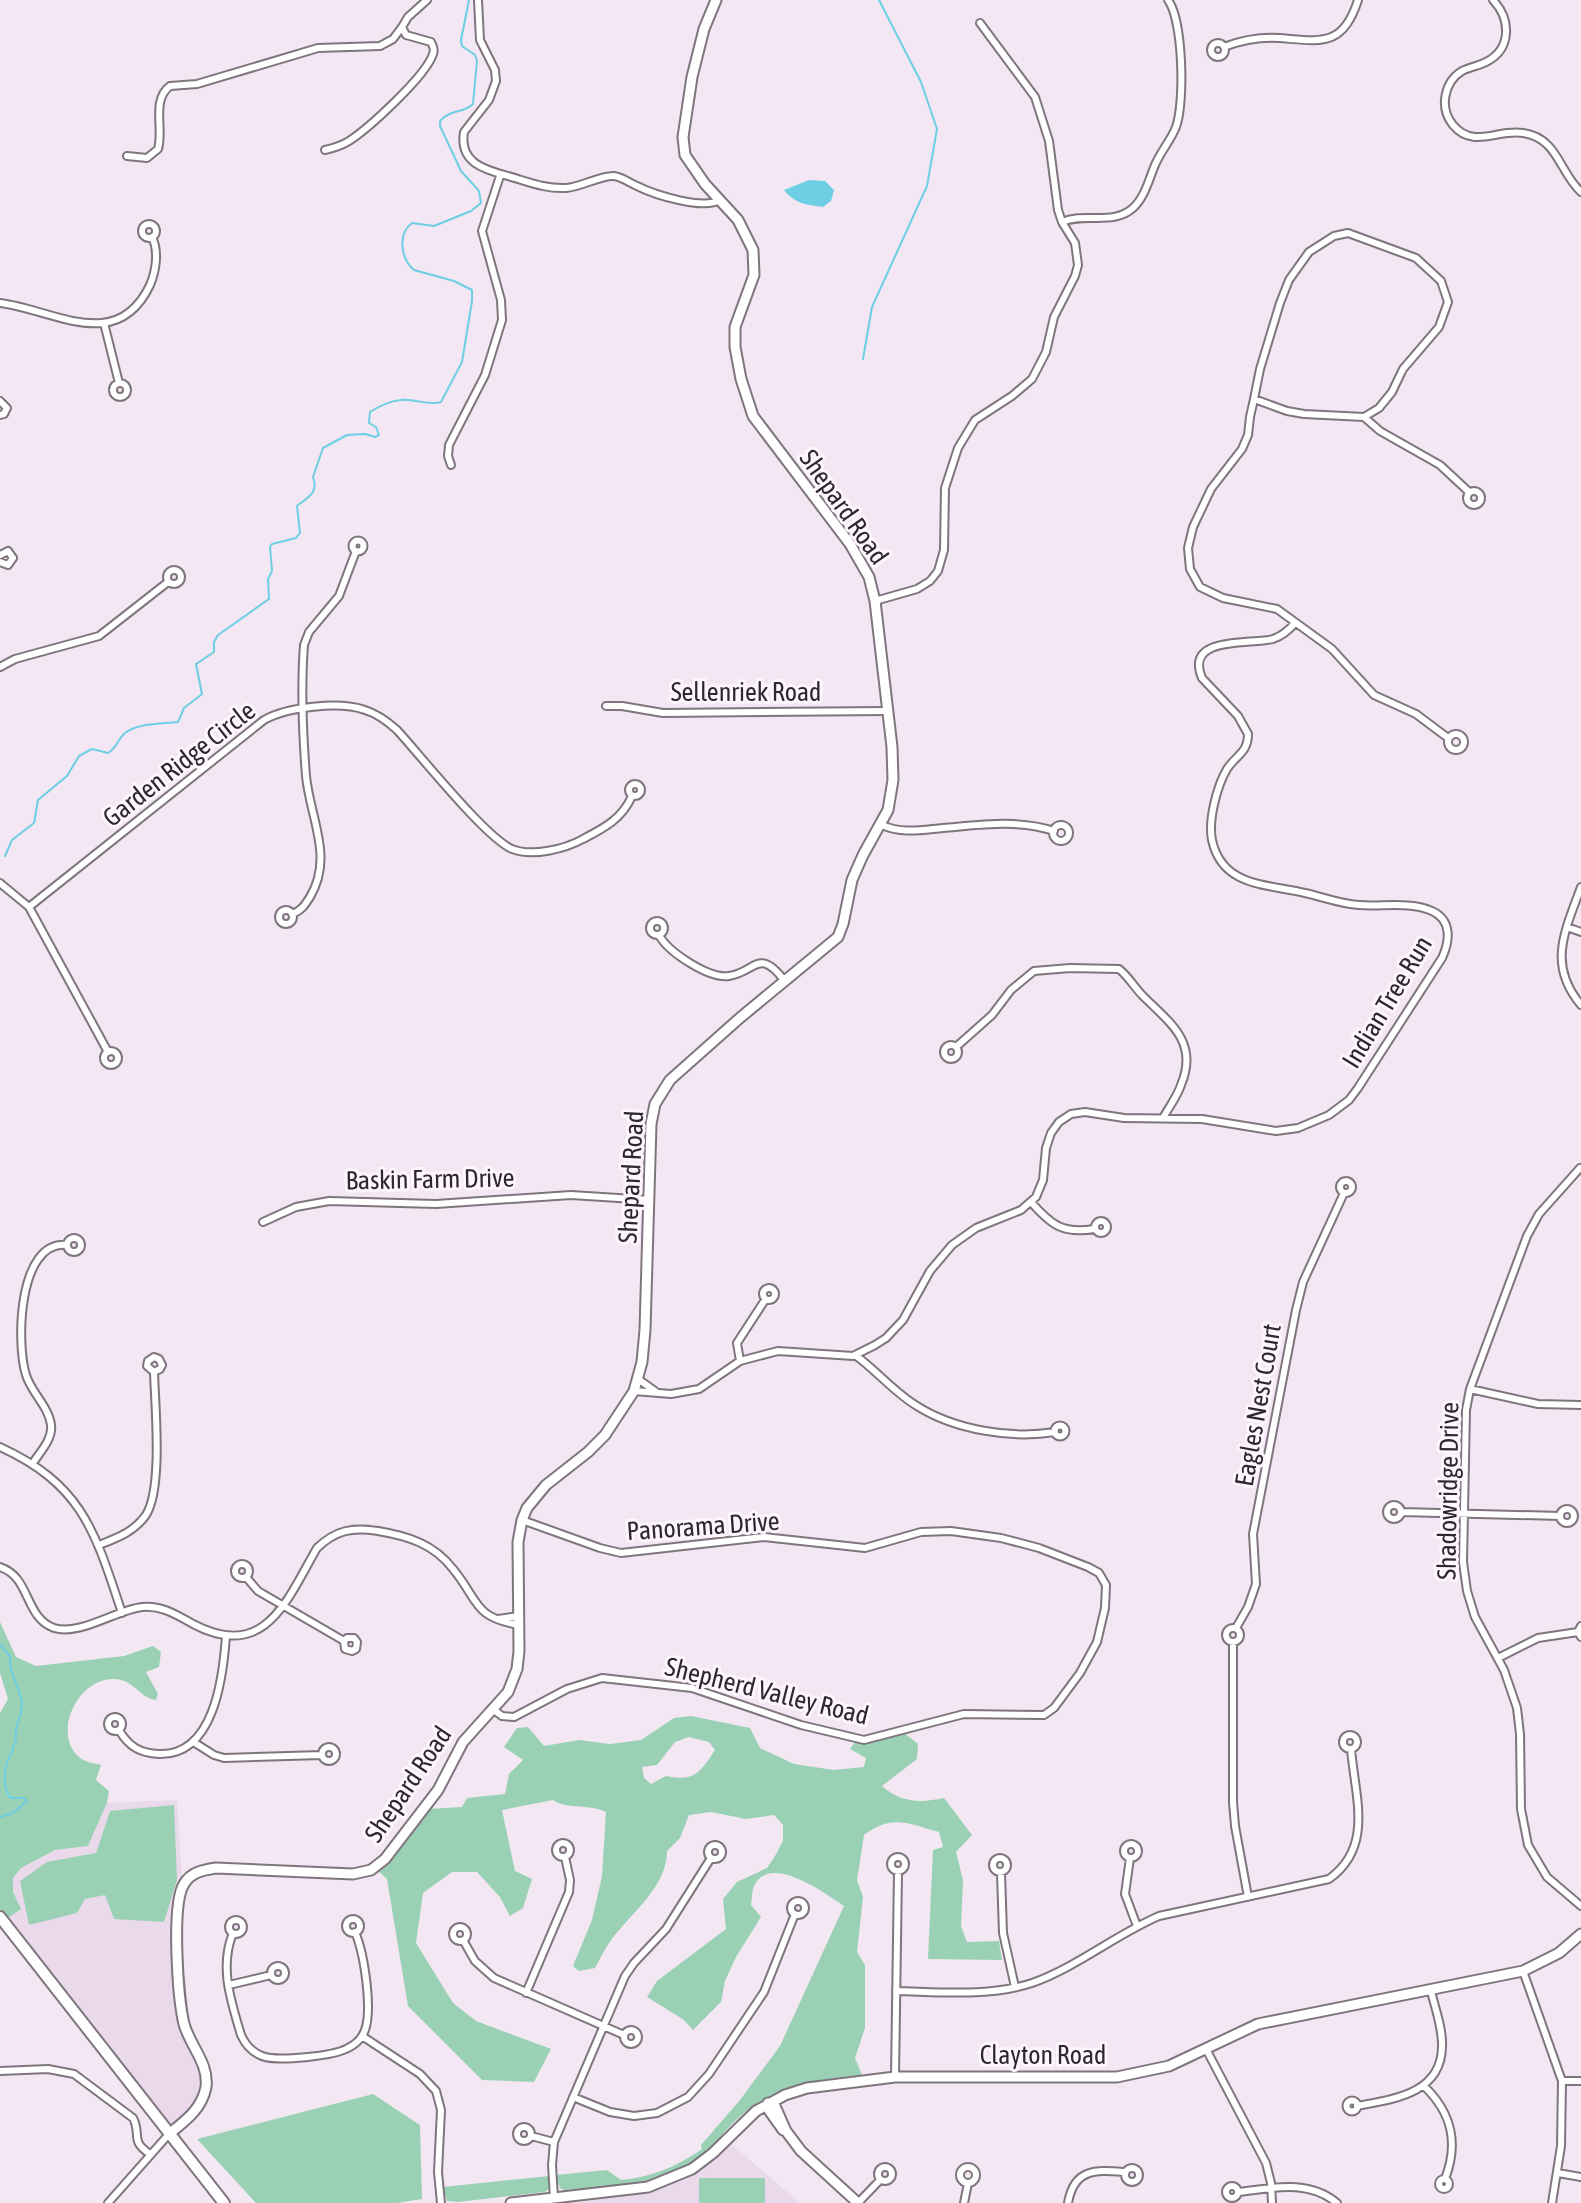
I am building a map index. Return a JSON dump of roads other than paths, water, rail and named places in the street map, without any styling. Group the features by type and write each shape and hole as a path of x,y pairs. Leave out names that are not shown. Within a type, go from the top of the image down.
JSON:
{"main road":[{"path":"0,1917 224,2203"}],"street":[{"path":"127,156 147,158 158,149 161,99 170,86 197,84 318,48 380,46 393,39 408,17 427,0"},
{"path":"478,0 480,40 495,70 496,81 489,100 466,127 464,149 472,161 500,176 547,188 562,189 615,176 680,199 712,205 720,200"},
{"name":"Shepard Road","path":"108,2203 150,2154 197,2108 206,2083 206,2074 189,2038 182,2011 177,1914 185,1881 197,1872 216,1868 353,1874 371,1870 385,1859 438,1790 463,1742 508,1692 519,1651 518,1542 522,1520 527,1508 546,1485 605,1435 634,1391 638,1379 646,1317 653,1109 661,1092 680,1071 838,937 857,866 888,810 893,780 875,601 869,577 856,552 768,439 748,402 737,363 735,327 754,275 753,250 743,227 688,162 683,145 692,77 700,43 716,0"},
{"path":"1062,222 1116,217 1133,208 1175,129 1181,59 1178,21 1168,0"},
{"path":"1224,47 1265,38 1319,41 1331,37 1345,26 1358,0"},
{"path":"1493,0 1506,21 1504,43 1497,54 1486,62 1454,77 1444,100 1449,119 1462,133 1475,138 1517,132 1535,136 1557,153 1572,182 1581,192"},
{"path":"875,601 917,589 938,571 944,550 945,488 958,448 975,420 1026,386 1041,365 1054,317 1078,265 1075,243 1062,222 1049,141 1039,108 1029,89 980,23"},
{"path":"325,150 340,147 364,129 415,81 433,54 431,42 406,35 402,27"},
{"path":"451,465 449,445 485,375 502,320 501,300 482,231 500,176"},
{"path":"1254,399 1304,414 1364,417 1387,401 1403,369 1439,327 1448,302 1441,281 1416,258 1348,233 1338,234 1317,245 1305,257 1289,280 1265,351 1254,399 1248,435 1242,449 1214,484 1188,542 1189,564 1200,587 1211,594 1277,609 1332,649 1374,695 1416,714 1448,738"},
{"path":"0,303 76,323 104,323 120,318 148,289 154,274 156,253 152,237"},
{"path":"104,323 119,383"},
{"path":"0,401 7,408 0,415"},
{"path":"1364,417 1380,431 1440,465 1469,492"},
{"path":"0,555 8,551 13,558 8,565 0,562"},
{"path":"292,914 303,908 313,892 321,863 320,841 306,778 305,641 339,596 356,551"},
{"path":"0,667 15,659 99,636 168,582"},
{"name":"Indian Tree Run","path":"1031,1202 1043,1180 1048,1139 1064,1117 1085,1112 1124,1118 1202,1119 1276,1131 1298,1128 1329,1115 1349,1100 1358,1088 1446,949 1449,938 1446,925 1432,911 1341,903 1249,883 1228,871 1218,857 1211,839 1214,808 1223,776 1229,765 1243,754 1248,734 1238,716 1202,678 1200,660 1206,651 1217,646 1274,639 1295,623"},
{"name":"Sellenriek Road","path":"606,706 663,713 887,711"},
{"name":"Garden Ridge Circle","path":"29,907 264,720 278,713 305,708 361,709 387,721 493,836 515,850 535,852 574,844 621,816 632,796"},
{"path":"882,825 896,832 981,825 1036,825 1054,831"},
{"path":"0,883 29,907 108,1052"},
{"path":"1581,887 1561,955 1565,981 1581,1005"},
{"path":"1567,927 1581,932"},
{"path":"659,935 671,950 692,964 720,976 734,975 752,965 764,964 773,968 784,980"},
{"path":"956,1047 992,1015 1011,990 1034,971 1119,969 1173,1024 1183,1042 1184,1078 1163,1118"},
{"name":"Shadowridge Drive","path":"1580,1168 1539,1214 1527,1236 1470,1389 1466,1410 1463,1562 1467,1591 1479,1626 1509,1680 1517,1708 1521,1809 1528,1845 1547,1877 1581,1906"},
{"path":"1574,1174 1581,1180"},
{"name":"Eagles Nest Court","path":"1248,1897 1235,1826 1233,1642 1226,1634 1236,1628 1256,1584 1253,1534 1303,1282 1344,1193"},
{"name":"Baskin Farm Drive","path":"263,1222 296,1207 329,1201 436,1204 571,1195 650,1200"},
{"path":"634,1391 671,1394 699,1389 740,1361 778,1351 855,1355 886,1338 897,1328 930,1271 952,1245 976,1228 1013,1215 1031,1202 1047,1221 1058,1227 1077,1231 1094,1229"},
{"path":"33,1463 51,1432 48,1414 32,1389 23,1362 21,1336 28,1278 38,1257 47,1249 67,1245"},
{"path":"740,1361 737,1343 765,1300"},
{"path":"855,1355 916,1406 943,1419 999,1432 1055,1432"},
{"path":"99,1545 131,1531 145,1517 153,1499 154,1372"},
{"path":"638,1379 655,1391"},
{"path":"1470,1389 1530,1403 1581,1405"},
{"path":"0,1447 33,1463 65,1491 90,1525 122,1613"},
{"path":"1401,1512 1560,1516"},
{"name":"Panorama Drive","path":"522,1520 621,1553 764,1537 865,1548 921,1532 974,1533 1039,1548 1088,1567 1104,1580 1106,1595"},
{"path":"0,1567 20,1580 32,1610 53,1627 68,1629 143,1607 158,1607 215,1634 226,1636 255,1632 273,1619 317,1548 335,1533 364,1529 402,1535 427,1546 454,1569 481,1611 502,1622 519,1621"},
{"path":"246,1577 252,1587 344,1641"},
{"name":"Shepherd Valley Road","path":"494,1710 502,1716 514,1717 567,1689 602,1678 692,1688 801,1725 864,1740 964,1714 1044,1715 1054,1708 1093,1651 1103,1619 1106,1595"},
{"path":"1498,1658 1538,1638 1580,1632"},
{"path":"119,1730 131,1746 149,1753 176,1753 195,1743 202,1734 219,1689 226,1636"},
{"path":"195,1743 224,1758 322,1755"},
{"path":"896,1991 982,1992 1015,1987 1047,1977 1137,1926 1182,1910 1323,1882 1339,1872 1355,1848 1358,1829 1351,1749"},
{"path":"526,1993 569,1892 565,1857"},
{"path":"554,2198 554,2142 629,1969 666,1929 711,1858"},
{"path":"1130,1858 1125,1894 1137,1926"},
{"path":"895,2077 898,1872"},
{"path":"1001,1873 1003,1933 1015,1987"},
{"path":"573,2097 610,2112 634,2116 670,2108 688,2097 709,2074 767,1988 795,1914"},
{"path":"233,1933 225,1960 243,2039 249,2048 261,2056 276,2059 342,2051 362,2036 368,2012 361,1947 355,1932"},
{"name":"Clayton Road","path":"511,2203 648,2187 678,2176 706,2159 745,2120 769,2104 807,2088 895,2077 1128,2076 1169,2066 1258,2024 1523,1971 1559,1953 1581,1934"},
{"path":"463,1940 475,1961 486,1972 526,1993 624,2035"},
{"path":"1523,1971 1562,2081 1561,2146 1552,2203"},
{"path":"229,1985 271,1975"},
{"path":"1357,2106 1407,2095 1424,2086 1438,2067 1442,2046 1431,1991"},
{"path":"362,2036 420,2074 436,2091 441,2110 438,2172 441,2203"},
{"path":"1206,2049 1262,2154 1272,2188 1272,2203"},
{"path":"0,2071 48,2069 74,2074 133,2118 136,2140 150,2154"},
{"path":"1562,2081 1581,2081"},
{"path":"1424,2086 1441,2106 1452,2137 1452,2161 1445,2179"},
{"path":"769,2104 768,2109 780,2129 786,2131 815,2166 858,2203 880,2180"},
{"path":"531,2136 554,2142"},
{"path":"1068,2203 1074,2184 1086,2174 1102,2169 1124,2172"},
{"path":"1558,2173 1581,2177"},
{"path":"964,2203 968,2183"},
{"path":"1239,2192 1307,2187 1324,2193 1337,2203"}],"water":[{"path":"809,180 825,181 834,190 831,201 823,207 801,203 784,190"}],"waterway":[{"path":"5,856 12,840 34,823 38,800 67,776 79,756 92,749 108,753 125,733 137,727 178,722 184,708 202,694 196,664 214,652 218,635 269,599 268,579 272,571 270,547 296,538 300,533 297,506 315,487 313,477 323,448 347,435 379,435 376,427 369,423 370,412 385,404 406,400 441,402 462,362 472,290 454,281 414,270 406,260 402,246 404,233 412,223 434,226 471,211 481,203 479,191 461,171 440,126 444,117 473,104 477,61 475,55 462,46 461,40 469,0"},
{"path":"863,359 872,307 927,186 937,129 921,82 879,0"},
{"path":"0,1645 10,1656 22,1704 16,1741 6,1765 6,1787 11,1798 27,1801 13,1813 0,1817"}]}
